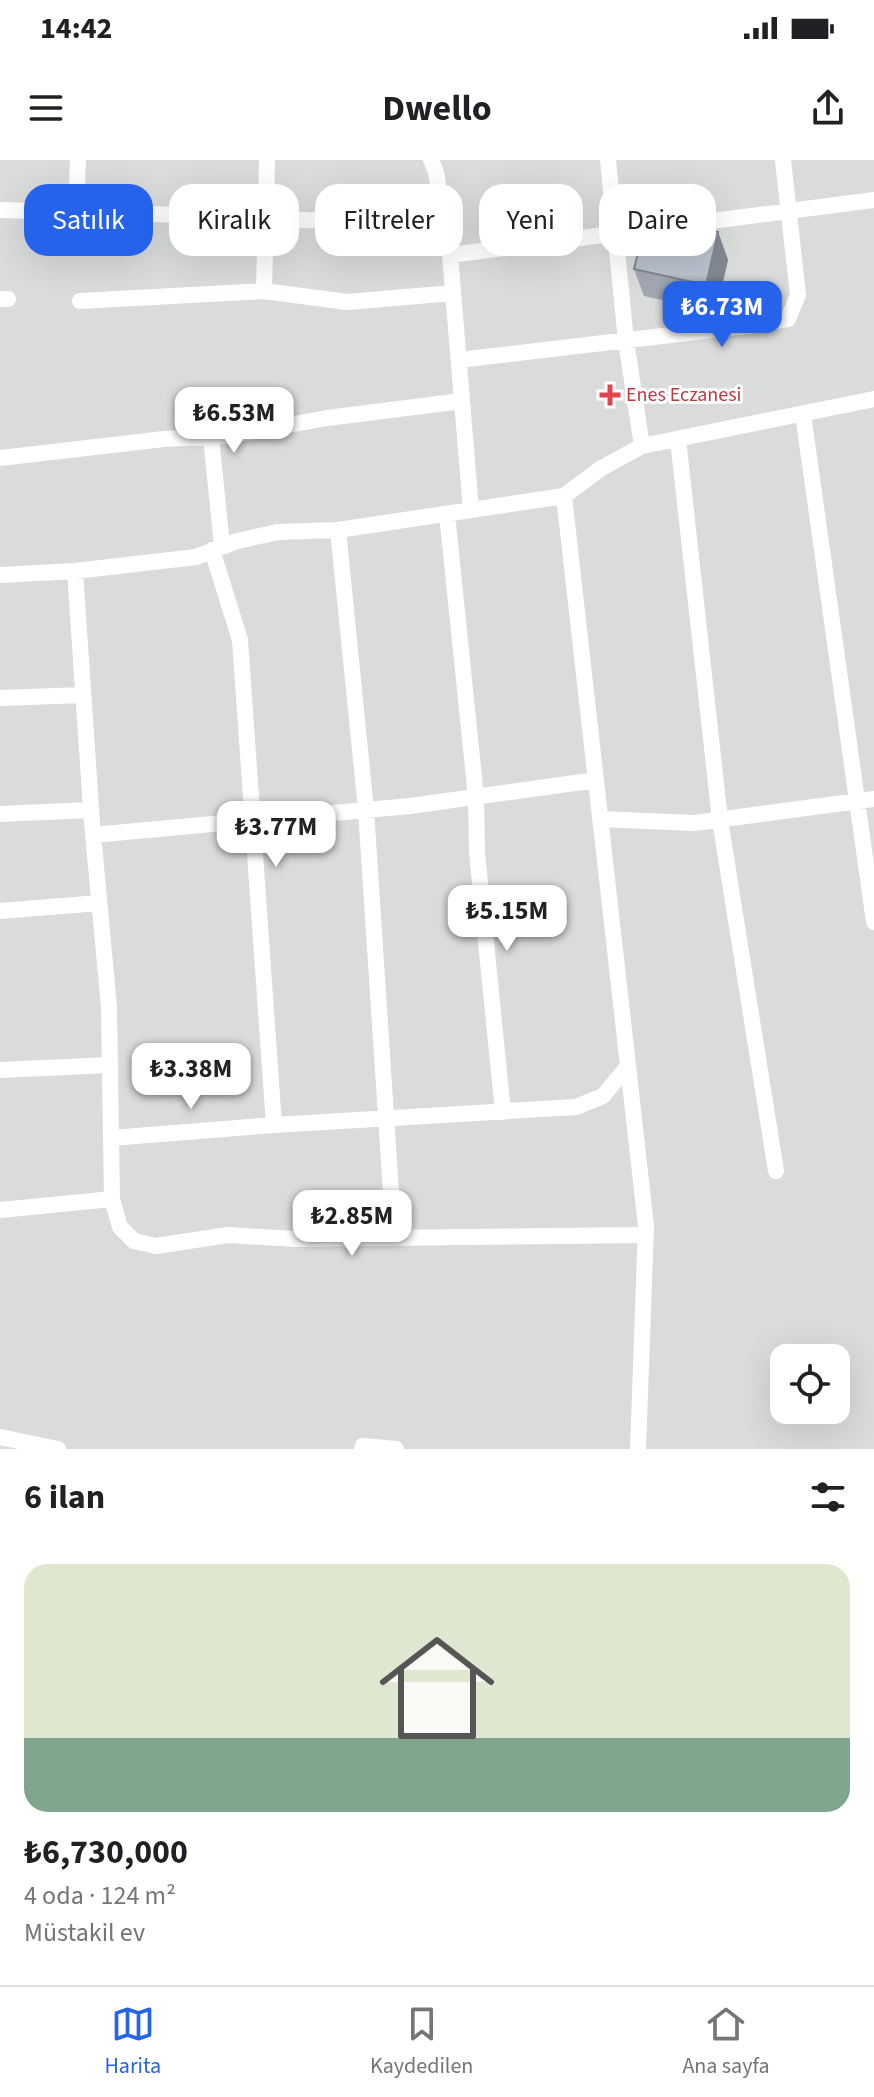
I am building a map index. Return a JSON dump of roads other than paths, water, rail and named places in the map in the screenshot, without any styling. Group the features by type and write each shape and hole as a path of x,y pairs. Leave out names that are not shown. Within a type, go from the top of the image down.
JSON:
{"street":[{"path":"77,184 78,160"},
{"path":"267,160 267,184"},
{"path":"431,160 438,184"},
{"path":"608,160 610,184"},
{"path":"459,360 788,319 798,295 783,160"},
{"path":"716,220 874,200"},
{"path":"0,210 24,211"},
{"path":"463,253 599,236"},
{"path":"264,291 265,256"},
{"path":"450,256 471,510"},
{"path":"616,256 642,446"},
{"path":"80,301 264,291 347,302 453,293"},
{"path":"0,575 75,571 196,557 217,548 278,532 338,530 564,496 600,469 642,446 874,399"},
{"path":"0,458 164,439 211,437 462,401"},
{"path":"803,414 874,922"},
{"path":"211,437 217,548 240,640 274,1125"},
{"path":"678,439 720,820 776,1171"},
{"path":"564,496 646,1235 638,1449"},
{"path":"447,514 476,797 477,852 503,1112"},
{"path":"338,530 366,810 394,1238"},
{"path":"75,571 91,810 109,1007 112,1199 120,1227 134,1241 156,1246 228,1235 296,1239 646,1235"},
{"path":"0,698 83,695"},
{"path":"93,835 366,810 596,780"},
{"path":"600,819 694,823 874,799"},
{"path":"0,814 91,810"},
{"path":"0,911 99,903"},
{"path":"0,1070 110,1065"},
{"path":"111,1138 576,1107 603,1096 628,1066"},
{"path":"0,1210 112,1199"},
{"path":"0,1437 58,1449"},
{"path":"362,1449 363,1446 396,1449"}],"place":[{"name":"Enes Eczanesi","path":"610,395"}]}
